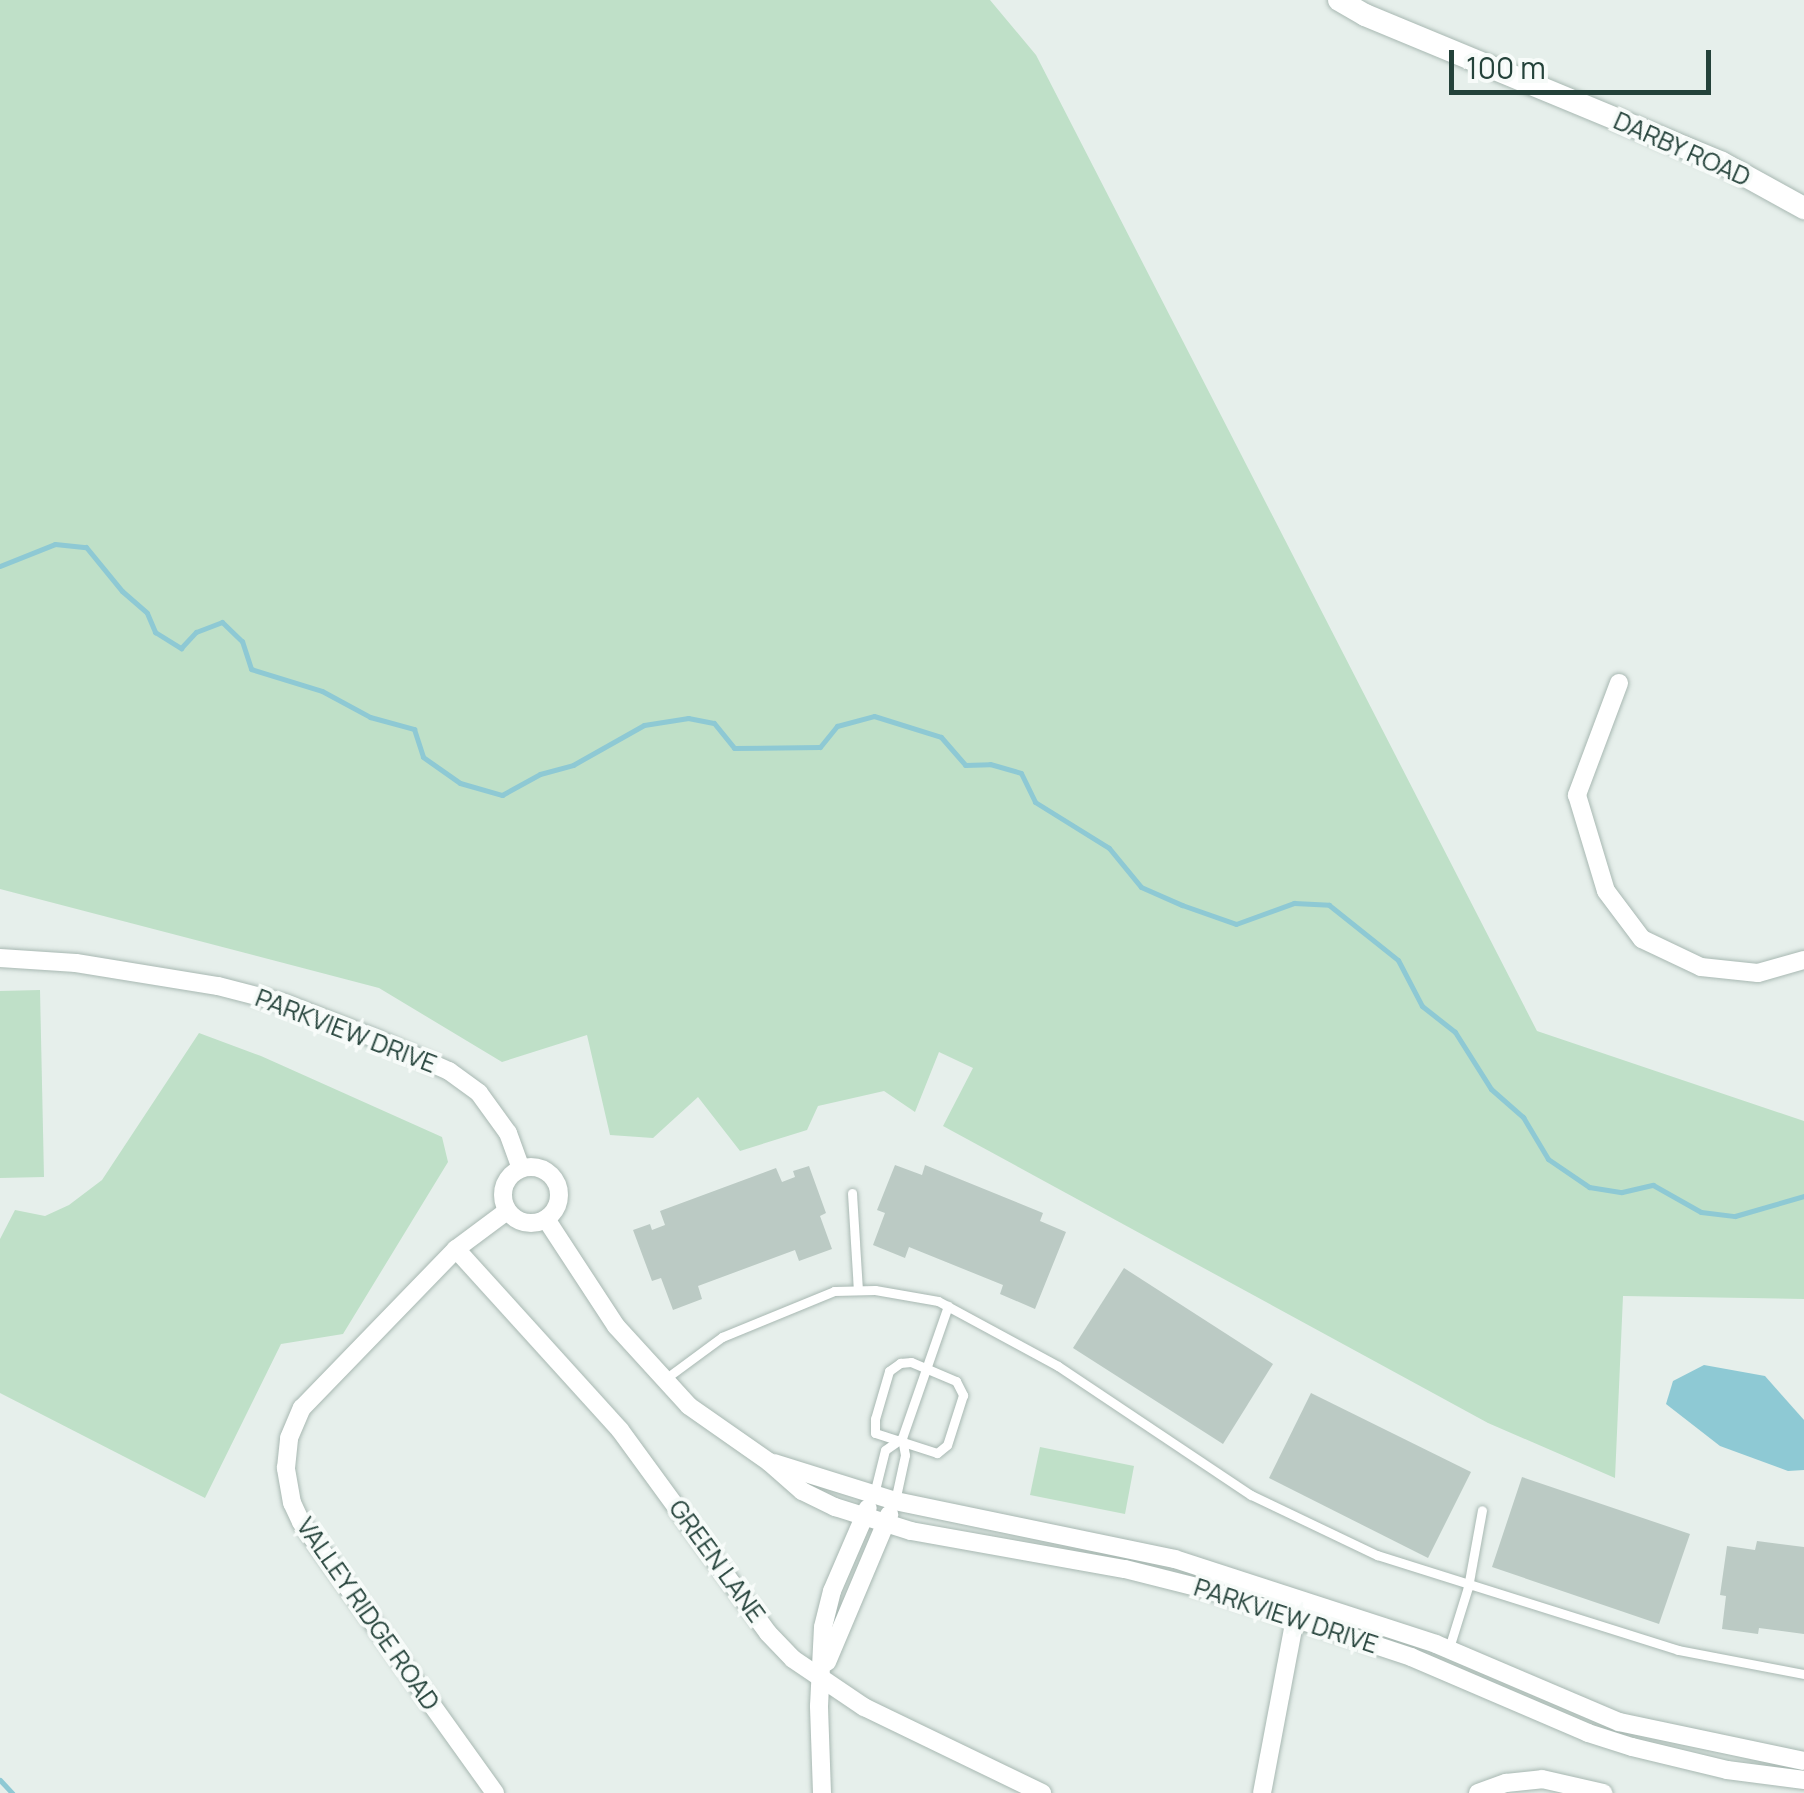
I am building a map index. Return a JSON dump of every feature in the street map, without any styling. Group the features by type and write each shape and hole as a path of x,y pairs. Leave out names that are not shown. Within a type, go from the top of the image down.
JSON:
{"main road":[{"name":"DARBY ROAD","path":"1338,0 1365,15 1722,163 1804,208"}],"street":[{"path":"1619,683 1578,796 1606,891 1642,940 1701,967 1758,973 1804,960"},
{"name":"PARKVIEW DRIVE","path":"0,958 92,965 218,986 284,1003 361,1033 467,1082 505,1128 521,1168"},
{"path":"521,1168 539,1168 555,1180 559,1198 546,1219 522,1222 508,1210 503,1189 521,1168"},
{"name":"VALLEY RIDGE ROAD","path":"495,1793 302,1522 292,1502 286,1468 289,1438 302,1408 456,1248 508,1210"},
{"name":"PARKVIEW DRIVE","path":"546,1219 616,1326 663,1380 714,1426 769,1462 802,1492 886,1523 1125,1569 1295,1617 1441,1670 1632,1748 1727,1770 1804,1780"},
{"name":"GREEN LANE","path":"456,1248 620,1430 768,1633 820,1681 1042,1793"},
{"name":"PARKVIEW DRIVE","path":"769,1462 895,1501 1160,1556 1299,1596 1449,1650 1619,1722 1804,1761"},
{"path":"822,1793 823,1627 832,1591 874,1494"},
{"path":"820,1681 895,1501"},
{"path":"1262,1793 1299,1596"},
{"path":"1441,1670 1449,1650"},
{"path":"1478,1793 1506,1783 1542,1779 1603,1793"}],"lane":[{"path":"852,1193 858,1290"},
{"path":"663,1380 722,1337 834,1291 906,1295 948,1306 1058,1366 1251,1495 1377,1555 1468,1587 1678,1650 1804,1674"},
{"path":"895,1501 905,1455 902,1438 948,1306"},
{"path":"900,1363 925,1367 956,1381 962,1395 947,1445 938,1452 902,1438 875,1432 874,1418 889,1371 900,1363"},
{"path":"874,1494 885,1450 902,1438"},
{"path":"1449,1650 1468,1587 1482,1510"}],"green space":[{"path":"0,0 990,0 1036,55 1537,1031 1804,1121 1804,1299 1623,1296 1615,1478 1488,1423 943,1126 973,1068 939,1052 915,1112 884,1091 818,1106 807,1130 740,1151 698,1097 653,1138 610,1135 587,1035 502,1062 379,988 0,889"},
{"path":"40,990 44,1177 0,1178 0,991"},
{"path":"199,1033 261,1056 442,1137 448,1162 343,1334 281,1344 205,1498 0,1393 0,1239 15,1210 45,1216 69,1205 102,1180"},
{"path":"1040,1447 1134,1466 1125,1514 1030,1495"}],"water":[{"path":"1704,1365 1765,1376 1804,1420 1804,1470 1788,1471 1720,1446 1666,1404 1673,1381"}],"building":[{"path":"895,1165 922,1175 925,1165 1043,1213 1040,1221 1066,1232 1035,1309 1000,1294 1003,1285 909,1247 905,1258 873,1245 885,1213 877,1210"},
{"path":"809,1166 826,1213 820,1216 832,1249 799,1261 795,1250 698,1286 702,1299 673,1310 661,1278 652,1281 633,1230 650,1224 652,1230 665,1225 660,1211 776,1168 782,1182 795,1177 793,1171"},
{"path":"1124,1268 1273,1364 1223,1444 1073,1348"},
{"path":"1311,1393 1471,1472 1428,1558 1269,1478"},
{"path":"1522,1477 1690,1534 1659,1624 1492,1567"},
{"path":"1757,1541 1804,1547 1804,1634 1759,1628 1758,1634 1722,1629 1726,1596 1720,1595 1727,1546 1755,1550"}],"waterway":[{"path":"0,566 55,544 86,547 122,591 147,613 155,632 181,648 196,632 222,622 242,641 251,669 322,691 370,717 414,729 423,757 460,783 502,795 540,774 573,765 644,725 688,718 714,723 734,748 820,747 837,726 874,716 941,737 965,765 990,764 1021,773 1035,802 1109,848 1141,887 1182,905 1236,924 1294,903 1329,905 1398,960 1422,1006 1455,1032 1491,1089 1523,1117 1548,1159 1589,1187 1622,1192 1653,1185 1701,1212 1735,1216 1804,1196"},
{"path":"0,1780 12,1793"}]}
